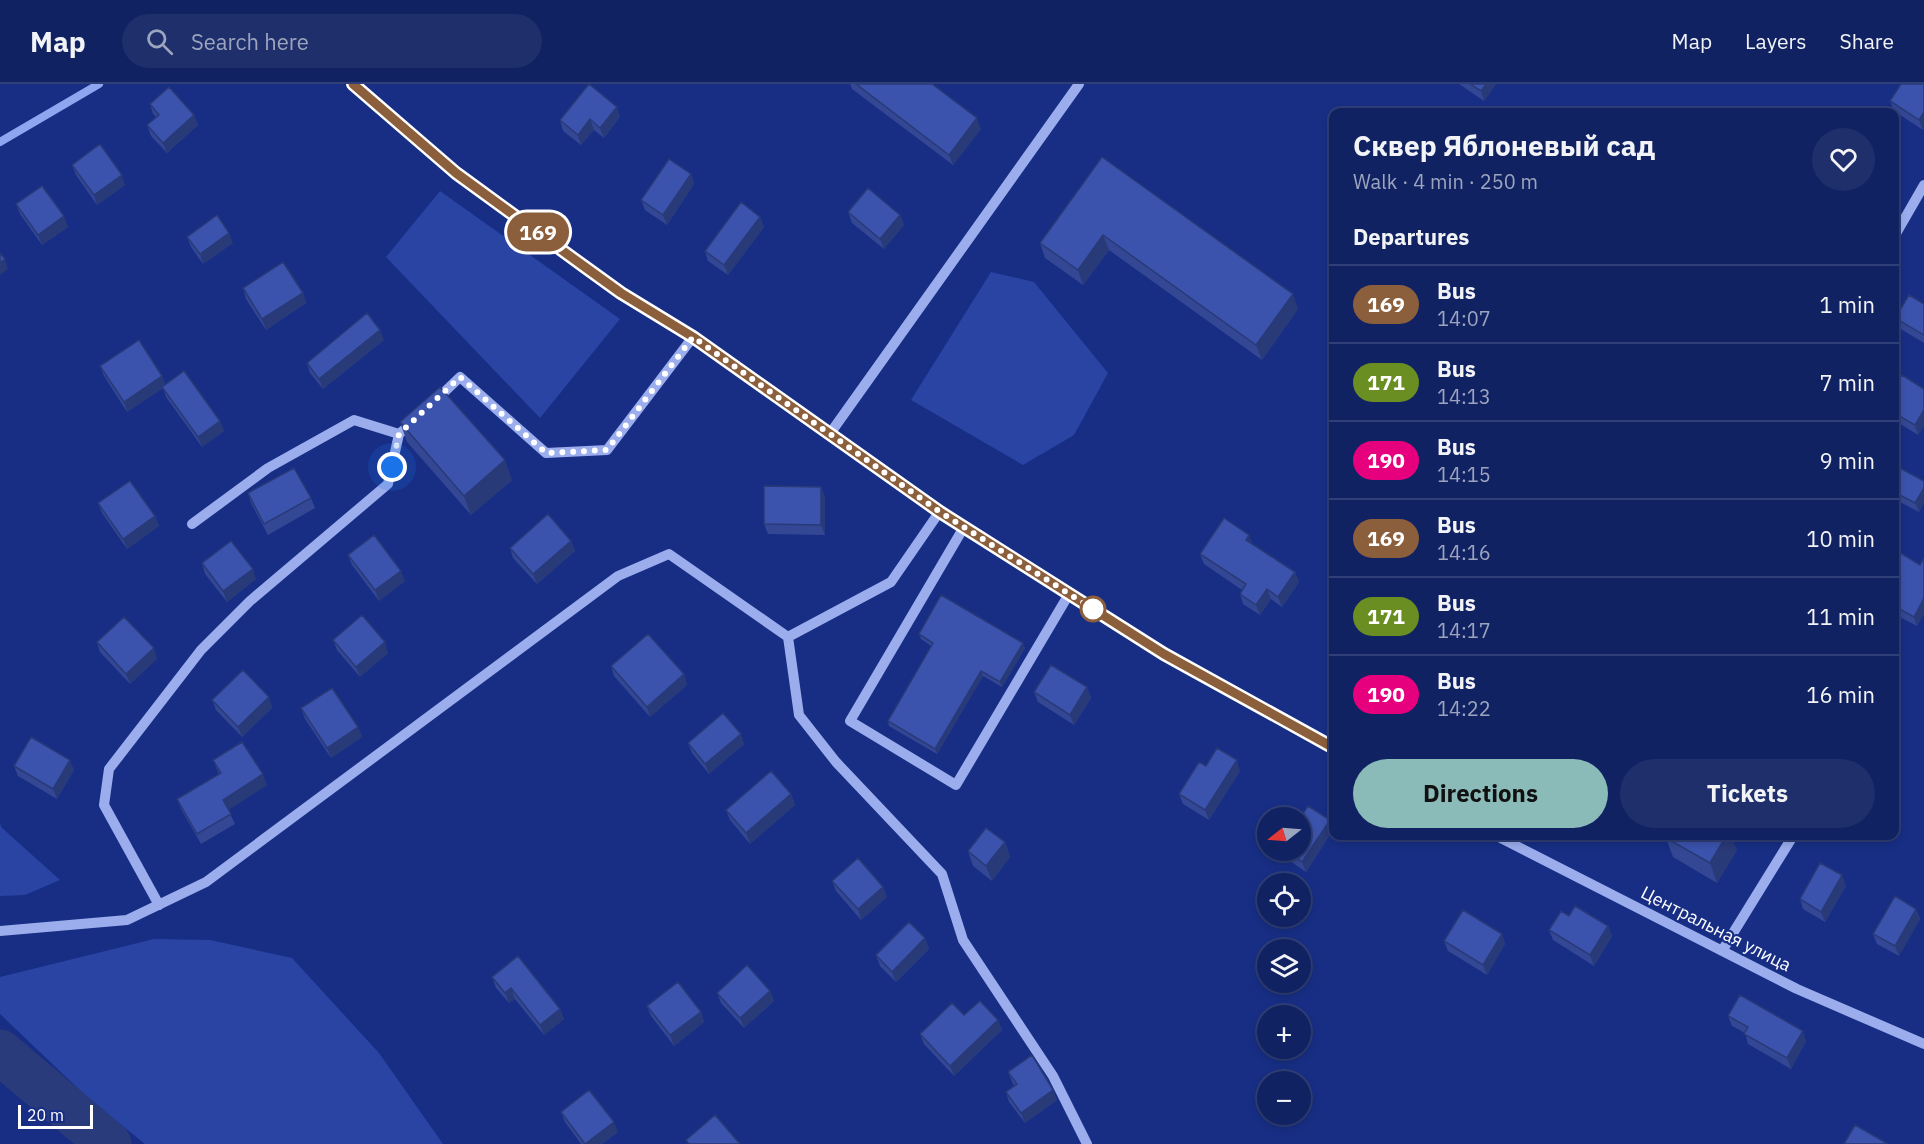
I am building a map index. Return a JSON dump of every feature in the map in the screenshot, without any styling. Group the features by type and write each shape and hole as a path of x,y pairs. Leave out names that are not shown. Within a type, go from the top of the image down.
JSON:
{"street":[{"path":"353,84 456,173 621,293 693,337 940,512 1164,654 1329,745"},
{"path":"829,435 1079,84"},
{"path":"1899,228 1924,185"},
{"path":"159,905 104,805 109,769 201,650 250,601 388,484 399,434 460,377 546,453 607,450 693,337"},
{"path":"192,525 268,468 354,420 399,434"},
{"path":"788,637 891,582 940,512"},
{"path":"964,527 849,721 956,785 1069,594"},
{"path":"0,931 127,920 206,882 618,576 669,554 788,637 800,716 836,762 942,874 963,940 1053,1076 1087,1144"},
{"name":"Центральная улица","path":"1505,840 1797,989 1924,1044"},
{"path":"1722,951 1791,840"}],"shaded area":[{"path":"440,191 620,319 540,418 386,257"},
{"path":"991,272 1034,282 1108,373 1074,435 1023,465 911,400"},
{"path":"0,822 1,827 60,880 25,895 0,896"},
{"path":"154,939 210,940 292,958 379,1053 443,1144 145,1144 87,1097 0,1014 0,977"}],"building":[{"path":"589,84 617,107 600,128 590,119 578,135 560,120"},
{"path":"856,84 932,84 977,118 949,155"},
{"path":"1470,84 1486,84 1481,91"},
{"path":"1901,84 1924,84 1924,112 1919,120 1890,101"},
{"path":"169,87 194,115 163,143 147,125 159,115 150,104"},
{"path":"100,144 122,175 94,195 72,165"},
{"path":"1102,157 1293,294 1256,345 1103,235 1078,270 1040,243"},
{"path":"669,159 691,174 663,215 641,200"},
{"path":"42,186 64,216 38,235 16,204"},
{"path":"868,188 900,215 880,239 848,212"},
{"path":"741,202 760,217 724,265 705,251"},
{"path":"217,215 229,233 200,254 187,237"},
{"path":"0,253 5,259 0,263"},
{"path":"283,262 303,293 262,319 243,288"},
{"path":"1909,295 1924,304 1924,335 1899,320 1899,311"},
{"path":"367,313 380,330 319,379 307,363"},
{"path":"139,340 162,376 124,402 100,366"},
{"path":"184,371 220,421 198,437 162,387"},
{"path":"1902,375 1924,389 1924,410 1915,425 1899,416 1899,379"},
{"path":"440,387 505,460 464,496 400,422"},
{"path":"294,468 311,498 264,524 248,493"},
{"path":"1899,468 1924,481 1924,488 1915,503 1899,495"},
{"path":"130,481 155,516 123,539 98,503"},
{"path":"764,486 821,487 821,525 764,524"},
{"path":"548,514 571,541 533,574 510,548"},
{"path":"1224,518 1249,535 1246,540 1295,572 1278,597 1267,589 1256,605 1240,594 1246,584 1200,554"},
{"path":"374,535 401,571 375,590 348,555"},
{"path":"231,541 253,569 223,591 202,563"},
{"path":"1899,552 1920,565 1924,558 1924,598 1914,617 1899,609"},
{"path":"941,595 1023,643 1000,682 981,671 935,749 888,721 933,643 919,634"},
{"path":"362,615 385,642 356,667 333,640"},
{"path":"124,617 154,648 126,674 97,642"},
{"path":"648,634 684,674 647,707 611,666"},
{"path":"1051,665 1087,687 1070,715 1034,692"},
{"path":"243,670 269,697 238,727 212,700"},
{"path":"332,688 358,727 327,748 301,708"},
{"path":"723,713 741,734 705,764 688,743"},
{"path":"31,737 70,760 53,789 14,766"},
{"path":"242,742 263,774 223,800 231,814 197,834 177,799 221,773 213,760"},
{"path":"1217,748 1237,760 1205,810 1179,794 1199,762 1206,766"},
{"path":"771,771 791,794 746,833 726,810"},
{"path":"1311,808 1329,822 1311,848"},
{"path":"986,828 1005,842 986,866 968,851"},
{"path":"1670,840 1724,840 1710,863"},
{"path":"858,858 883,887 858,909 832,881"},
{"path":"1820,863 1842,875 1821,912 1800,899"},
{"path":"1895,896 1916,909 1895,946 1873,934"},
{"path":"1575,906 1608,926 1590,955 1549,930 1561,911 1569,916"},
{"path":"1463,910 1502,934 1483,965 1444,941"},
{"path":"909,922 925,938 892,972 876,955"},
{"path":"518,956 560,1009 540,1025 511,988 505,993 492,977"},
{"path":"747,965 770,991 740,1018 717,993"},
{"path":"678,982 701,1012 670,1035 647,1006"},
{"path":"1740,995 1803,1031 1787,1058 1744,1034 1748,1027 1728,1016"},
{"path":"980,1001 998,1020 950,1066 920,1034 952,1003 964,1015"},
{"path":"1032,1055 1053,1090 1021,1113 1006,1092 1017,1084 1008,1072"},
{"path":"589,1090 614,1122 585,1144 561,1112"},
{"path":"715,1115 740,1144 689,1144 686,1140"},
{"path":"1855,1125 1888,1144 1844,1144"}],"waterway":[{"path":"0,142 99,84"},
{"path":"0,1052 109,1144"}],"bus line":[{"name":"169","path":"353,84 456,173 621,293 693,337 940,512 1164,654 1329,745"}],"route":[{"path":"392,467 399,434 460,377 546,453 607,450 693,337 940,512 1093,609"}]}
